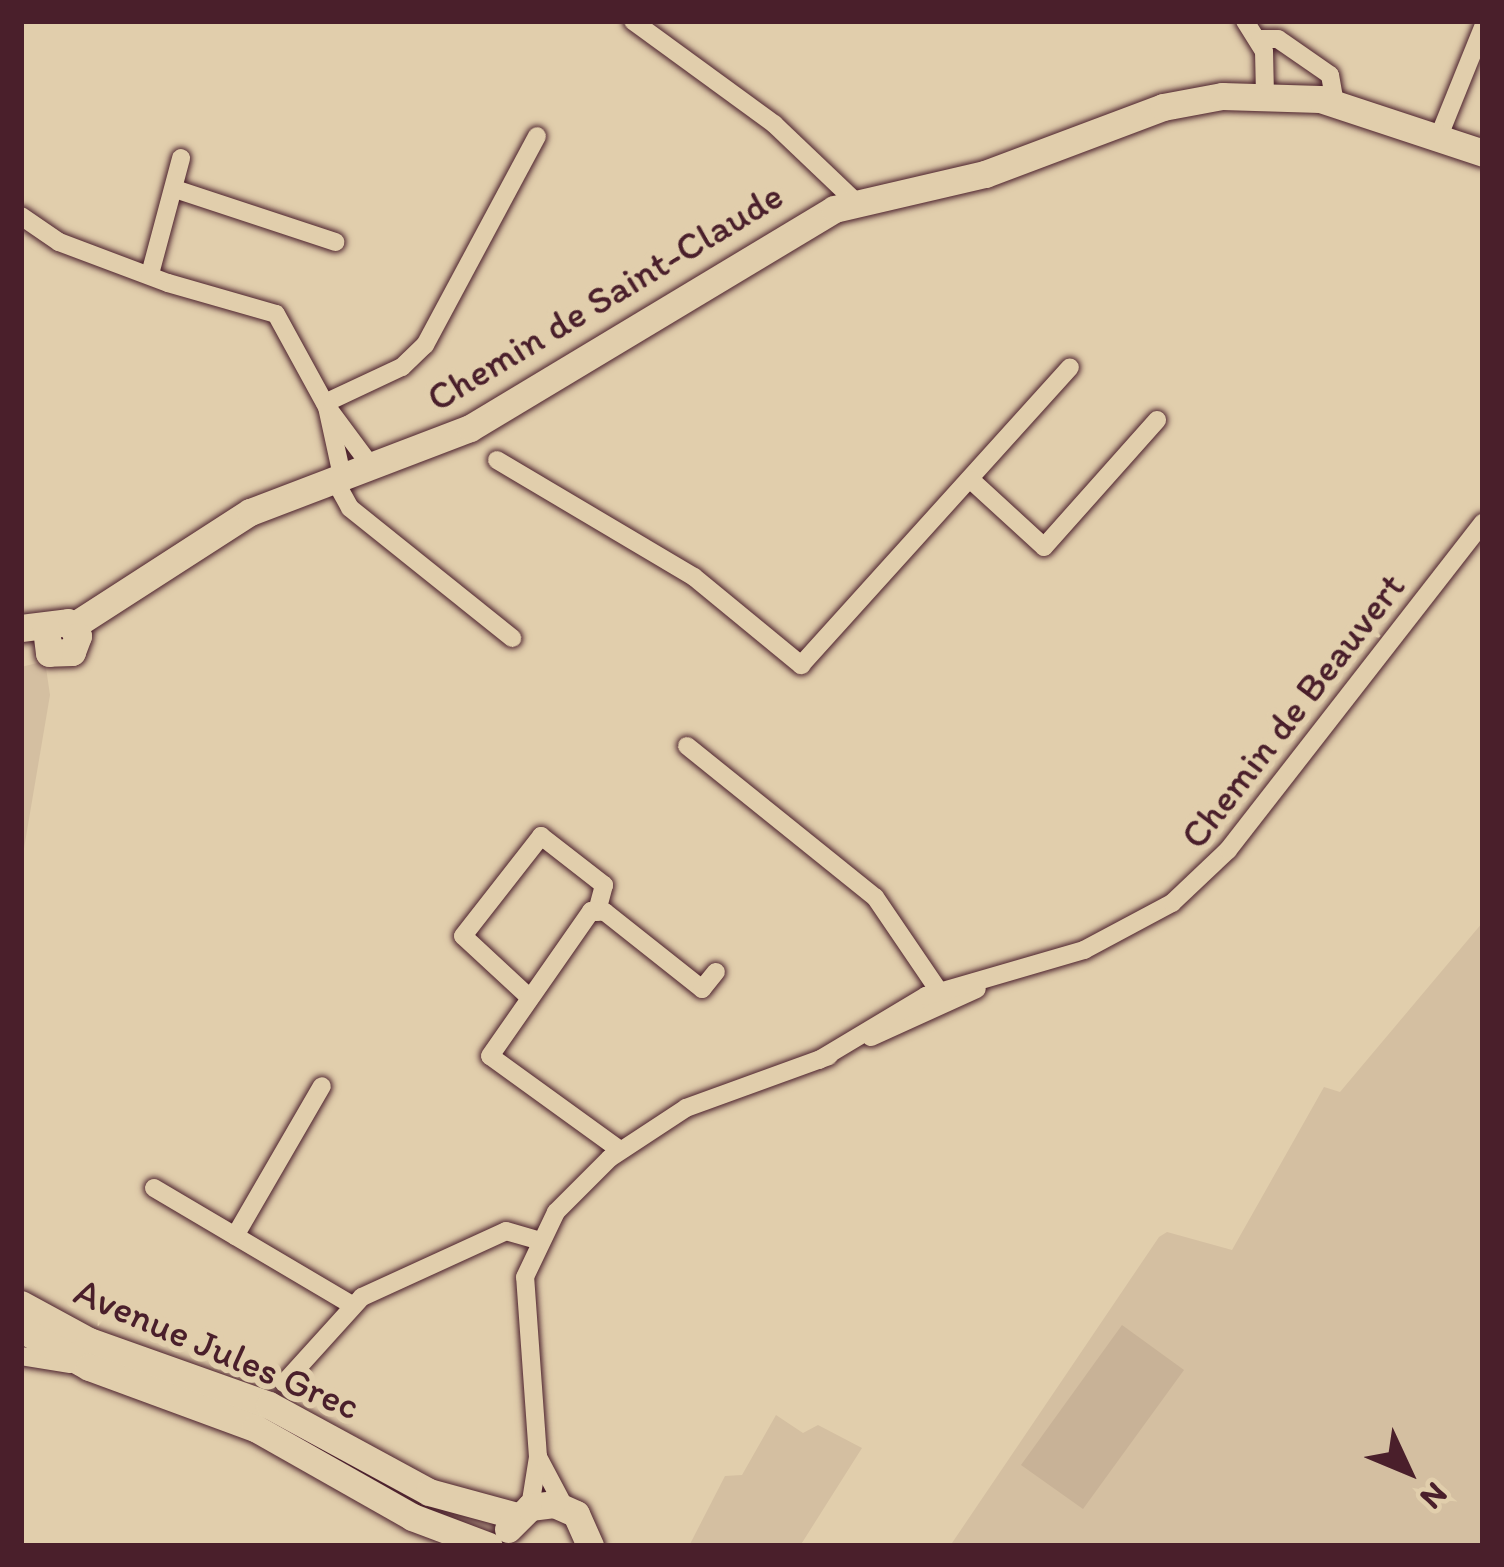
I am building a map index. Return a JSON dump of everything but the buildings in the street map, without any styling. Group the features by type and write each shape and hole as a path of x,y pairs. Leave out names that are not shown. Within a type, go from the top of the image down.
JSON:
{"street":[{"path":"633,21 821,168 845,206"},
{"path":"1245,21 1261,39 1264,94"},
{"path":"1439,136 1483,27"},
{"path":"1261,39 1278,39 1330,75 1335,103"},
{"name":"Chemin de Saint-Claude","path":"42,638 250,512 470,428 845,206 986,174 1183,102 1264,94 1335,103 1483,153"},
{"path":"326,405 401,367 424,345 536,136"},
{"path":"150,274 181,158"},
{"path":"175,189 334,242"},
{"path":"21,216 59,242 276,314 326,405 371,466"},
{"path":"497,460 694,578 802,665 1070,367"},
{"path":"326,405 338,478 350,508 512,638"},
{"path":"971,480 1045,547 1157,420"},
{"name":"Chemin de Beauvert","path":"537,1240 620,1150 686,1108 820,1060 1005,976 1126,932 1209,873 1476,547 1483,522"},
{"path":"687,746 875,897 939,991"},
{"path":"530,998 464,936 541,836 604,885 597,912 530,998 492,1064 620,1150"},
{"path":"597,912 702,989 716,972"},
{"name":"Chemin de Beauvert","path":"820,1060 939,991 1005,976"},
{"path":"235,1235 322,1086"},
{"path":"154,1188 352,1305"},
{"path":"284,1383 352,1305 506,1231 537,1240 523,1319 538,1457 524,1512 505,1546"},
{"name":"Avenue Jules Grec","path":"21,1304 88,1341 269,1405 429,1492 524,1512 565,1508"},
{"name":"Avenue Jules Grec","path":"21,1329 89,1367 255,1428 412,1517 489,1546"},
{"path":"21,1356 89,1367"},
{"path":"538,1457 565,1508 584,1524 590,1546"}],"shaded area":[{"path":"45,661 50,695 21,866 21,667"},
{"path":"1483,922 1483,1546 950,1546 1159,1237 1167,1232 1232,1250 1324,1087 1340,1092"},
{"path":"1122,1325 1184,1370 1083,1509 1021,1465"},
{"path":"776,1415 803,1433 818,1425 862,1448 800,1546 689,1546 725,1476 742,1475"}]}
